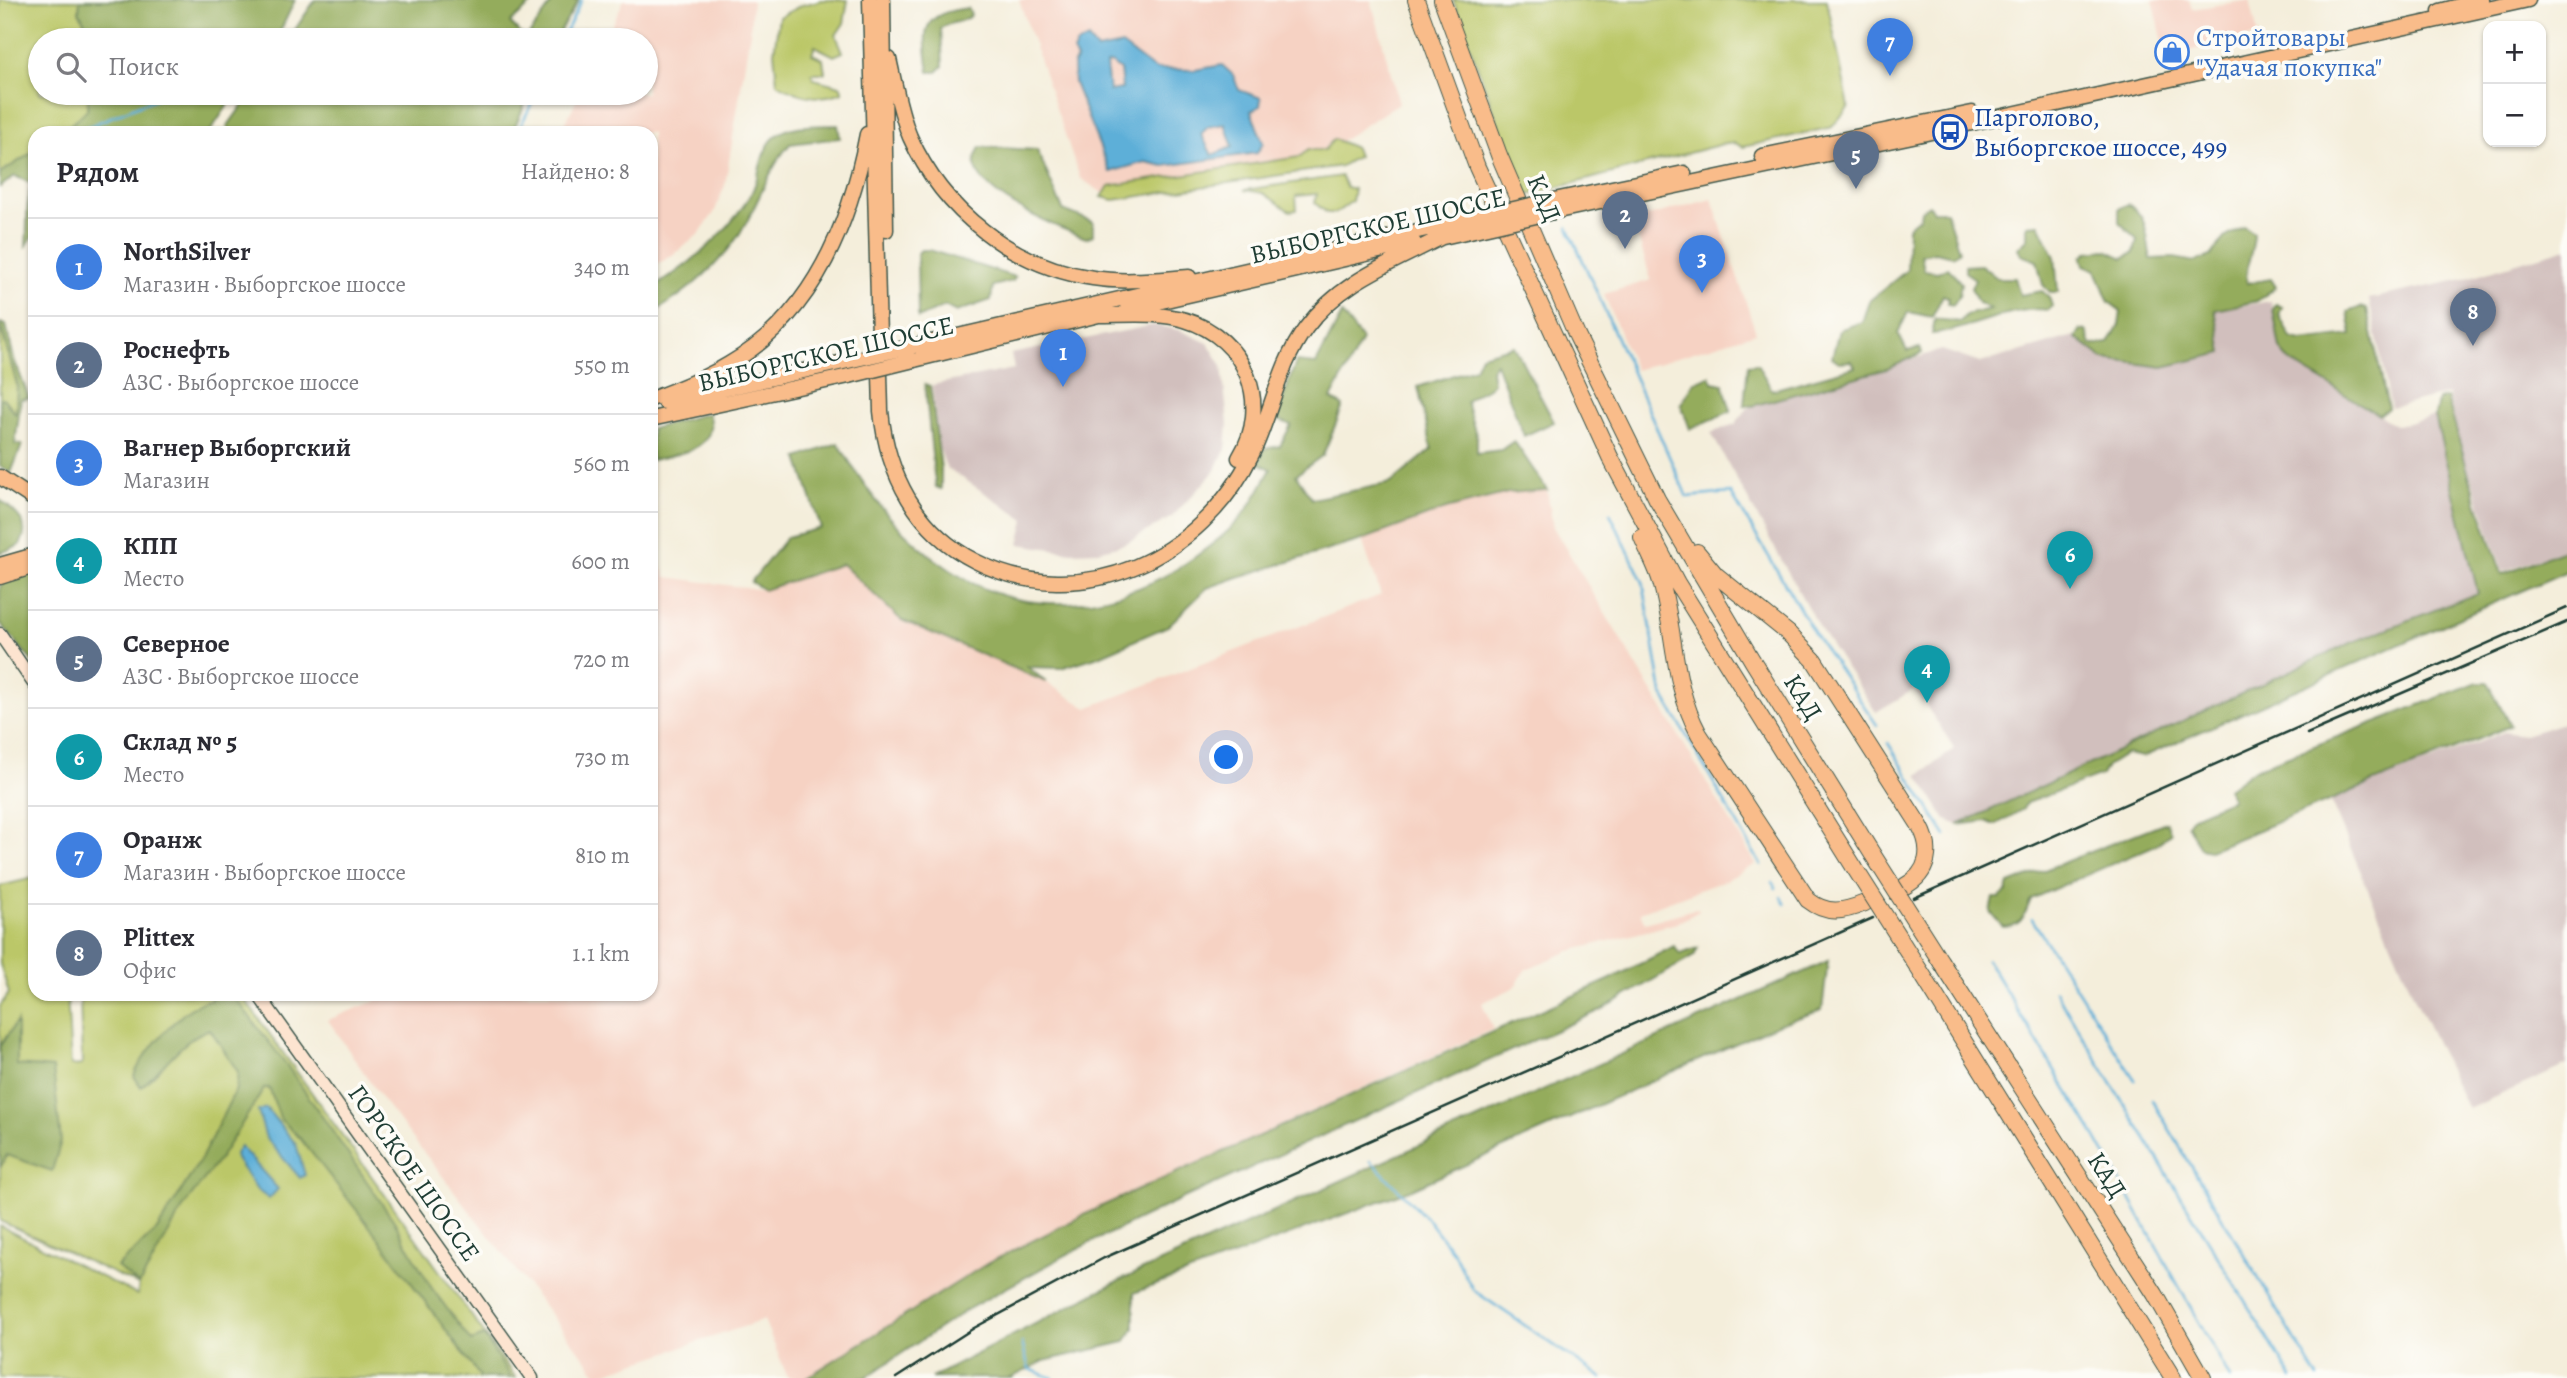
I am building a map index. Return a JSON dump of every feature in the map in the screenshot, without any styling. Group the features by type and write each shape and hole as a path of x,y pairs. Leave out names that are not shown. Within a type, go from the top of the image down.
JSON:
{"highway":[{"name":"КАД","path":"1416,0 1477,167 1610,457 1677,583 2173,1378"},
{"name":"КАД","path":"1441,0 1504,167 1577,336 1657,499 1872,855 2155,1294 2203,1378"},
{"path":"1635,454 1716,575 1788,633 1814,660 1920,826 1928,844 1927,860 1917,878 1905,886"},
{"path":"1610,457 1661,581 1676,674 1686,709 1699,734 1808,900 1820,908 1835,911 1865,903"}],"main road":[{"path":"870,0 881,411 889,459 913,506 936,533 971,559 1020,578 1061,583 1105,579 1156,558 1186,537 1220,505 1251,457 1289,357 1313,318 1344,290 1373,270 1440,238"},
{"path":"883,0 888,346 890,411 895,444 906,476 925,508 954,536 983,555 1010,566 1048,573 1075,573 1118,565 1151,550 1190,522 1212,499 1243,452 1252,425 1252,386 1242,363 1226,342 1207,328 1175,317 1099,315"},
{"name":"ВЫБОРГСКОЕ ШОССЕ","path":"658,417 849,376 914,353 1232,274 1468,225 2482,0"},
{"name":"ВЫБОРГСКОЕ ШОССЕ","path":"1551,206 1922,134 2528,0"},
{"path":"883,33 910,136 929,172 951,202 989,236 1044,265 1094,278 1232,274"},
{"path":"658,396 731,363 764,337 798,302 823,267 849,212 873,105"},
{"name":"ВЫБОРГСКОЕ ШОССЕ","path":"658,403 848,361 914,353 1099,315 1440,238 1468,225"},
{"path":"0,477 28,501"},
{"path":"0,484 28,502"},
{"path":"2,575 28,560"},
{"path":"0,634 28,674"},
{"path":"0,643 28,676"},
{"name":"ГОРСКОЕ ШОССЕ","path":"263,1001 532,1378"}],"shaded area":[{"path":"624,0 752,0 750,32 725,185 714,213 699,234 658,264 658,126 564,126 574,105 658,105 658,28 611,28"},
{"path":"1019,0 1371,0 1399,103 1310,161 1107,196 1080,178"},
{"path":"2153,0 2189,0 2192,9 2250,0 2258,35 2179,53 2179,56 2167,59"},
{"path":"1712,199 1756,333 1635,370 1604,294 1651,280 1633,220"},
{"path":"2567,248 2567,548 2503,571 2462,451 2448,394 2391,408 2369,299 2464,279"},
{"path":"2271,301 2280,349 2291,362 2397,426 2435,416 2478,592 2351,643 1958,825 1946,820 1918,775 1955,749 1915,689 1876,712 1818,626 1711,433 1735,424 1748,408 1942,350 1980,363 2074,336 2104,359 2163,367 2222,353 2215,310"},
{"path":"1154,325 1179,330 1208,343 1222,366 1228,424 1226,449 1214,472 1172,517 1124,544 1098,551 1072,552 1019,544 1025,520 946,467 939,447 932,385 1014,369 1011,354"},
{"path":"1547,490 1553,527 1756,864 1726,880 1640,912 1645,923 1698,908 1699,911 1677,923 1570,951 1526,969 1515,987 1482,1003 1493,1029 1102,1206 988,1263 806,1378 788,1378 764,1320 598,1375 382,1099 328,1020 375,1001 658,1001 658,557 666,577 764,590 842,564 901,620 1046,682 1087,708 1381,595 1362,540 1446,509 1508,493"},
{"path":"2567,722 2567,1065 2468,1109 2416,1001 2330,800 2504,732 2524,735"}],"green space":[{"path":"0,0 80,0 79,12 88,28 28,28 28,105 88,105 87,110 69,126 28,126 28,155 0,173"},
{"path":"80,0 295,0 282,28 88,28 79,12"},
{"path":"315,0 536,0 510,23 515,28 296,28"},
{"path":"554,0 579,0 562,28 534,28"},
{"path":"822,0 848,0 844,23 836,35 843,52 834,56 815,46 812,54 823,59 825,73 812,73 814,79 840,86 843,92 817,97 794,92 777,83 774,52 779,17 802,5"},
{"path":"1453,0 1827,0 1849,107 1832,127 1743,147 1735,143 1719,145 1525,196"},
{"path":"968,8 971,15 968,18 941,28 943,66 937,72 929,72 926,45 928,26 941,14"},
{"path":"88,105 228,105 214,126 69,126 87,110"},
{"path":"243,105 525,105 515,126 228,126"},
{"path":"838,125 840,138 790,144 771,172 745,225 727,252 691,286 658,309 658,284 707,248 731,223 751,194 770,142 789,129"},
{"path":"1334,139 1355,148 1358,156 1341,166 1114,200 1102,197 1109,186 1299,157 1308,150 1324,150"},
{"path":"980,147 1037,150 1063,210 1093,222 1093,235 1086,238 1058,227 1024,211 994,191 976,168 975,160"},
{"path":"28,155 28,182 15,176 0,187 0,173"},
{"path":"1341,176 1346,187 1354,189 1352,201 1336,213 1327,213 1315,203 1317,194 1296,196 1297,210 1290,211 1263,193 1244,190"},
{"path":"2128,204 2143,221 2151,259 2174,258 2195,262 2211,256 2224,238 2244,227 2254,234 2247,283 2271,279 2276,287 2257,301 2215,310 2223,353 2163,367 2104,359 2076,338 2081,330 2086,330 2091,345 2109,343 2119,325 2121,311 2109,302 2096,270 2084,265 2082,257 2087,252 2106,250 2123,258 2134,253 2137,239 2119,222 2119,209"},
{"path":"1929,205 1933,211 1946,211 1959,251 1953,256 1935,252 1921,255 1924,270 1937,272 1948,268 1961,283 1959,296 1953,305 1948,304 1948,297 1943,295 1932,317 1908,312 1898,333 1907,351 1920,348 1922,353 1890,368 1752,406 1744,405 1748,365 1757,364 1772,390 1855,367 1852,361 1839,362 1832,357 1839,330 1862,322 1869,301 1907,270 1908,227 1920,217 1921,210"},
{"path":"28,207 28,243 26,246"},
{"path":"2039,224 2055,257 2058,292 2050,292 2043,285 2037,261 2021,255 2018,248 2027,239 2027,225"},
{"path":"921,250 929,250 1015,277 1013,281 993,286 991,300 956,312 945,306 918,318 917,254"},
{"path":"1981,265 1997,278 2015,278 2020,295 2042,291 2049,297 2052,306 2049,310 2034,309 2005,314 1962,328 1932,334 1935,319 1960,322 1966,315 1990,309 1978,303 1971,288 1975,279 1965,272 1965,266"},
{"path":"2276,304 2282,307 2279,315 2291,338 2301,341 2352,335 2348,312 2361,307 2367,309 2388,408 2379,415 2291,362 2280,349 2273,309"},
{"path":"1342,314 1362,340 1331,399 1343,406 1323,455 1296,475 1312,499 1391,483 1432,449 1418,387 1475,368 1481,355 1514,346 1554,422 1524,436 1496,363 1491,370 1493,383 1466,402 1477,438 1477,453 1501,450 1514,441 1547,490 1508,493 1446,509 1362,540 1207,588 1168,626 1099,656 1061,668 1028,667 1046,682 901,620 842,564 764,590 751,582 787,537 821,528 798,458 838,443 875,499 902,531 955,573 984,588 1015,598 1046,603 1108,597 1138,588 1195,557 1241,518 1271,469 1259,463 1264,449 1280,446 1291,425 1276,419 1296,362 1316,364"},
{"path":"0,323 6,325 14,359 28,395 28,398 21,399 15,444 22,445 11,473 0,466 0,399 3,398 16,414 17,384"},
{"path":"0,326 17,385 16,415 9,404 0,399"},
{"path":"1710,376 1713,382 1723,384 1731,411 1690,429 1681,404 1694,382"},
{"path":"925,384 930,386 941,469 941,489 936,487 934,474"},
{"path":"2447,398 2474,493 2502,574 2567,549 2567,571 2143,757 2126,754 2107,766 2102,775 2026,803 2023,809 1995,825 1986,821 1958,825 2351,643 2478,593 2435,416 2438,400"},
{"path":"708,413 710,425 708,435 694,448 658,459 658,427"},
{"path":"0,500 21,520 24,532 19,546 0,553"},
{"path":"28,574 28,657 0,623 0,587 3,582"},
{"path":"2478,682 2488,682 2510,726 2210,850 2200,848 2187,824 2193,816 2232,799 2228,789 2255,769"},
{"path":"2166,822 2171,832 2158,844 2031,899 2022,919 2015,925 2003,927 1990,912 1993,898 1999,898 2007,892 2009,884"},
{"path":"28,879 28,1001 67,1001 71,1066 82,1065 80,1001 246,1001 516,1378 0,1378 0,1226 137,1295 139,1285 0,1221 0,1168 7,1155 17,1065 17,1022 0,1046 0,1006 9,993 0,964 0,886"},
{"path":"1674,946 1680,954 1698,948 1694,956 1601,1010 1179,1200 1075,1250 968,1309 865,1378 806,1378 988,1263 1102,1206 1611,979"},
{"path":"1828,961 1822,1010 1779,1024 1412,1189 1134,1293 1134,1329 1125,1342 1044,1361 1011,1378 931,1378 1110,1285"},
{"path":"237,1001 286,1064 394,1221 431,1287 471,1341 484,1336 511,1378 481,1378 377,1236 299,1137 281,1120 269,1088 264,1089 220,1158 184,1206 139,1285 117,1267 157,1230 201,1159 236,1089 238,1072 210,1029 191,1039 141,1087 134,1076 155,1042 166,1030 201,1003"},
{"path":"17,1021 17,1065 53,1068 61,1141 52,1171 7,1155 0,1168 0,1046"}],"water":[{"path":"1088,39 1097,50 1122,45 1154,69 1195,70 1222,65 1233,75 1239,90 1261,98 1260,106 1251,111 1263,143 1257,153 1164,166 1145,162 1110,172 1074,83 1073,65 1077,59 1073,52 1076,45","holes":["1111,63 1120,70 1122,89 1109,91 1106,64","1225,124 1233,147 1212,155 1201,134 1208,127"]},
{"path":"266,1108 296,1144 305,1175 300,1178 266,1138 258,1111"},
{"path":"240,1146 278,1189 269,1199 257,1190 236,1159 235,1154"}],"waterway":[{"path":"568,28 582,0"},
{"path":"90,126 140,105"},
{"path":"520,126 531,105"},
{"path":"1568,227 1687,497 1731,493 1816,636 1877,725"},
{"path":"1610,513 1643,582 1662,693 1761,865"},
{"path":"1888,743 1946,836"},
{"path":"1772,882 1776,888"},
{"path":"1781,897 1785,904"},
{"path":"2032,919 2135,1080"},
{"path":"1987,960 2095,1136 2230,1378"},
{"path":"2055,991 2292,1378"},
{"path":"2152,1100 2318,1378"},
{"path":"1371,1161 1430,1222 1454,1254 1473,1290 1602,1378"},
{"path":"1022,1343 1029,1369 1053,1378"}],"railway":[{"path":"1914,898 2567,608"},
{"path":"2307,734 2567,622"},
{"path":"896,1378 974,1328 1104,1258 1873,918"}],"place":[{"name":"Cтройтовары \"Удачая покупка\"","path":"2172,52"},
{"name":"Оранж","path":"1890,76"},
{"name":"Парголово, Выборгское шоссе, 499","path":"1950,132"},
{"name":"Северное","path":"1856,189"},
{"name":"Роснефть","path":"1625,249"},
{"name":"Вагнер Выборгский","path":"1702,293"},
{"name":"Plittex","path":"2473,346"},
{"name":"NorthSilver","path":"1063,387"},
{"name":"Склад № 5","path":"2070,589"},
{"name":"КПП","path":"1927,703"}]}
